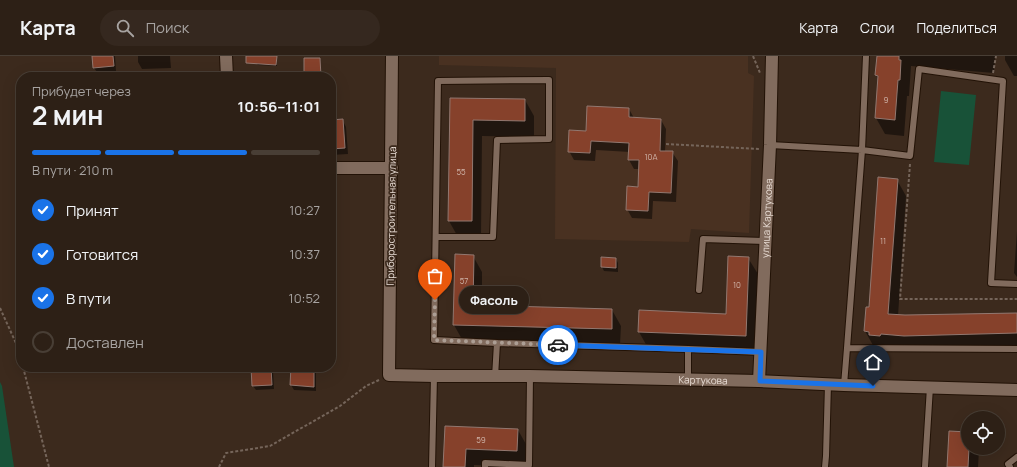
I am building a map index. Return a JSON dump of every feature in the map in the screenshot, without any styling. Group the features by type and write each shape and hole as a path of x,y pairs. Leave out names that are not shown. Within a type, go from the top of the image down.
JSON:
{"street":[{"path":"226,56 227,72"},
{"name":"Приборостроительная улица","path":"389,375 392,56"},
{"name":"улица Картукова","path":"760,381 770,148 772,56"},
{"path":"336,168 392,168"},
{"name":"Картукова","path":"389,375 530,376 760,381 1017,390"}],"lane":[{"path":"844,385 862,150 866,56"},
{"path":"770,148 862,150 910,156 919,70 1003,81 991,283 1017,284"},
{"path":"436,238 493,237 497,140 549,139 549,80 438,81 434,340 761,352"},
{"path":"699,290 703,238 766,241"},
{"path":"495,376 496,343"},
{"path":"847,348 1017,349"},
{"path":"688,349 688,380"},
{"path":"432,467 434,376"},
{"path":"485,467 485,463 529,465 530,376"},
{"path":"825,467 828,384"},
{"path":"925,467 930,387"},
{"path":"1010,467 1008,464 1017,457"}],"path":[{"path":"992,80 996,56"},
{"path":"666,144 770,148"},
{"path":"910,156 900,299 1017,300"},
{"path":"0,308 16,343"},
{"path":"24,372 48,467"},
{"path":"219,467 226,453 270,446 340,406 366,386 389,375"}],"shaded area":[{"path":"439,56 748,56 748,73 754,76 749,233 691,229 689,242 555,239 556,68 439,65"}],"green space":[{"path":"941,91 976,95 969,165 934,162"},
{"path":"0,382 2,386 14,467 0,467"}],"building":[{"path":"92,56 113,56 114,66 93,68"},
{"path":"246,56 277,56 276,65 246,63"},
{"path":"877,56 899,56 899,60 901,60 895,120 875,118 878,76 875,75"},
{"path":"304,58 320,58 321,72 304,72"},
{"path":"450,98 525,99 525,121 473,120 472,221 448,221"},
{"path":"587,106 629,108 629,117 661,119 660,151 673,151 671,193 649,192 648,211 626,210 627,186 638,187 639,160 628,160 629,143 591,141 590,153 568,152 569,130 586,131"},
{"path":"343,119 345,148 336,149 336,120"},
{"path":"878,177 898,179 888,314 1017,313 1017,333 904,336 881,334 880,336 869,335 869,332 864,331 866,307 869,307"},
{"path":"455,254 474,255 473,305 612,309 612,329 453,325"},
{"path":"728,256 749,257 746,336 638,332 639,310 726,314"},
{"path":"601,257 616,258 616,268 601,267"},
{"path":"251,372 271,372 272,385 252,386"},
{"path":"291,372 314,372 314,387 290,385"},
{"path":"445,426 518,429 517,451 466,449 465,467 443,467"},
{"path":"949,431 961,432 961,455 969,455 968,467 947,467"}],"way so far":[{"path":"435,300 434,340 558,345"}],"place":[{"name":"Фасоль","path":"435,300"}],"route":[{"path":"558,345 761,352 760,381 873,386"}]}
